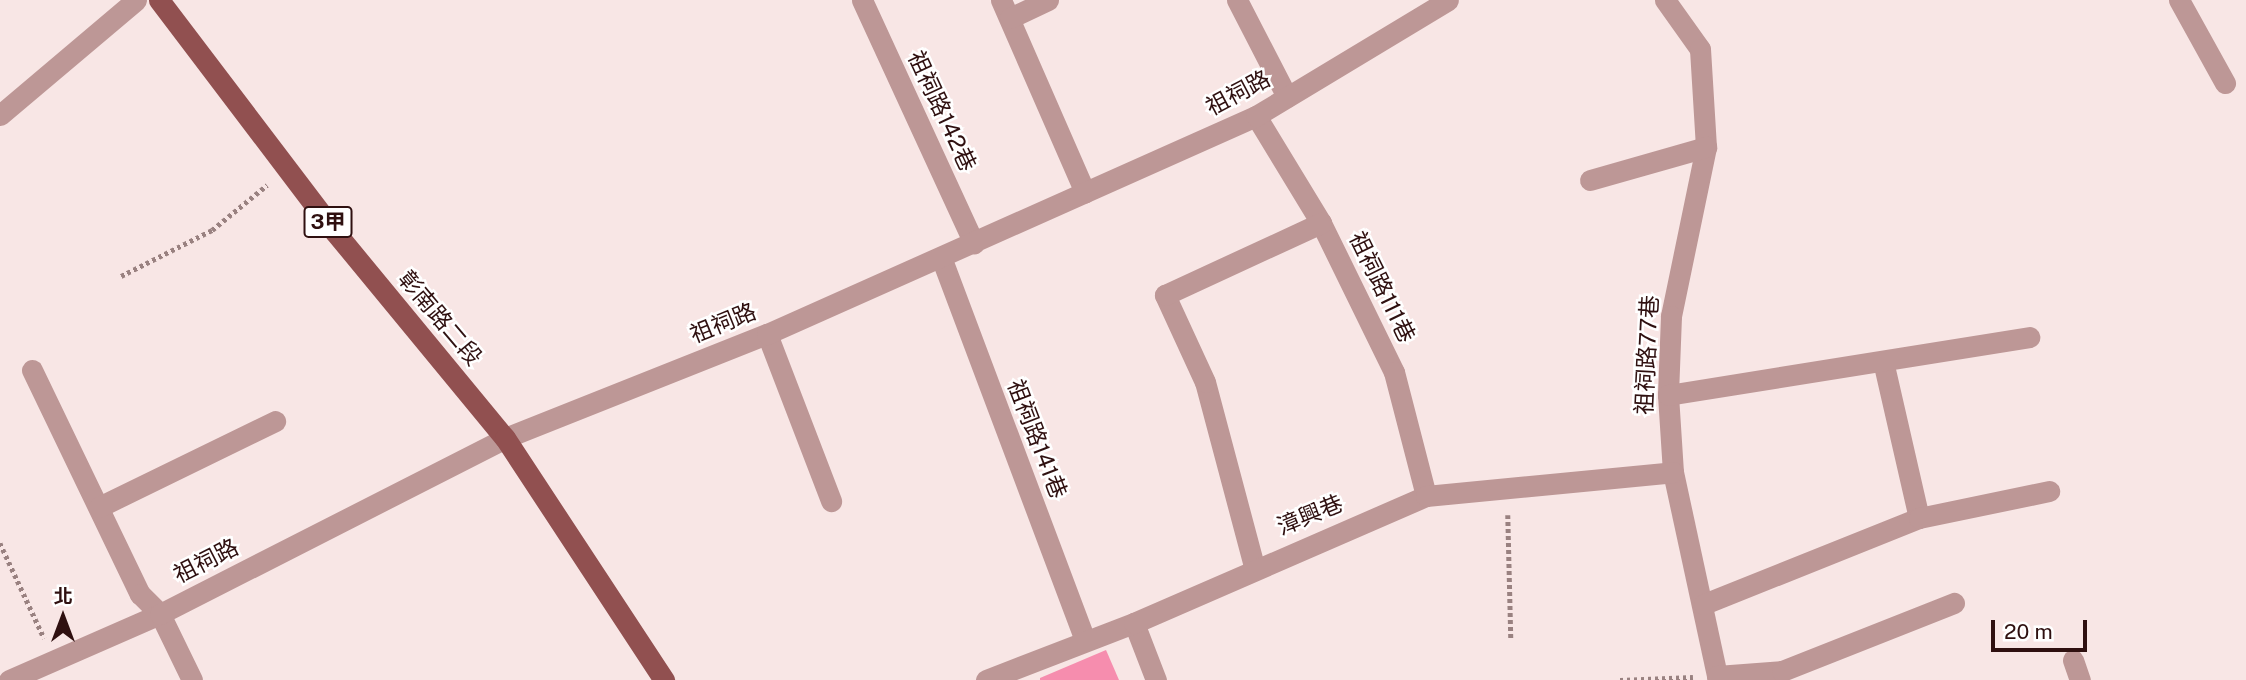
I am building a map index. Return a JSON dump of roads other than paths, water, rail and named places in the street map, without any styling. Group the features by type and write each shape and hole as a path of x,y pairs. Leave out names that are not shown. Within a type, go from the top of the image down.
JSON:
{"main road":[{"name":"彰南路二段","path":"159,0 287,169 505,438 664,680"}],"street":[{"path":"0,115 136,0"},
{"name":"祖祠路142巷","path":"862,0 974,244"},
{"path":"1048,0 1006,9 1085,192"},
{"path":"1237,0 1287,97"},
{"name":"祖祠路","path":"9,680 53,658 160,614 505,438 767,334 1256,116 1448,0"},
{"name":"祖祠路77巷","path":"1665,0 1700,49 1706,147 1671,316 1668,395 1672,472 1704,604 1718,678"},
{"path":"2179,0 2224,83"},
{"name":"祖祠路111巷","path":"1256,116 1321,223 1394,373 1426,496"},
{"path":"1590,180 1706,147"},
{"path":"1254,566 1205,382 1165,295 1321,223"},
{"name":"祖祠路141巷","path":"941,257 1084,638"},
{"path":"767,334 831,501"},
{"path":"1668,395 2029,337"},
{"path":"1883,361 1919,518"},
{"path":"32,370 140,594 160,614 192,680"},
{"path":"99,507 275,421"},
{"name":"漳興巷","path":"986,680 1084,638 1134,623 1254,566 1426,496 1672,472"},
{"path":"1704,604 1919,518 2049,491"},
{"path":"1718,678 1782,671 1954,603"},
{"path":"1134,623 1156,680"}]}
